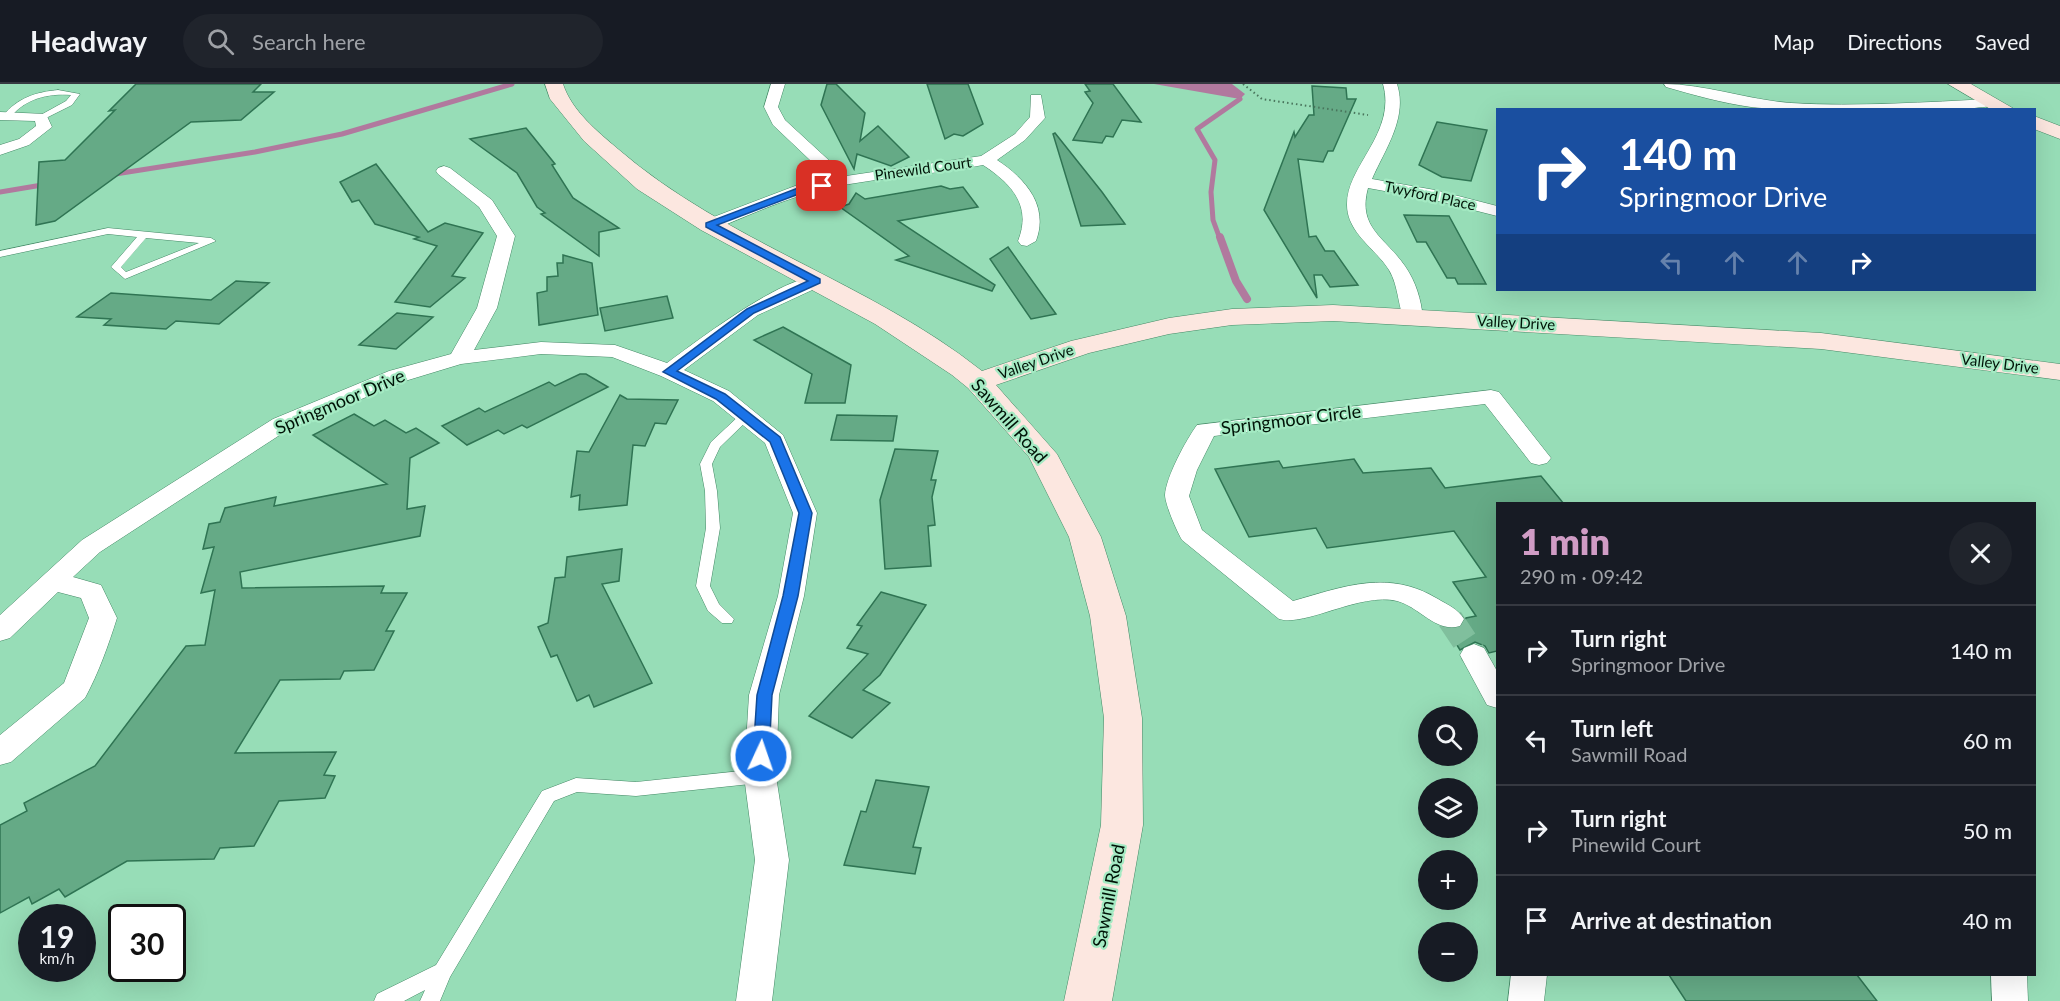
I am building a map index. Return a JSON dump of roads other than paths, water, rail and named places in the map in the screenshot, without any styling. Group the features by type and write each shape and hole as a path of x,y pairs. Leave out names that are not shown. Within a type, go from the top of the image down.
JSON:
{"street":[{"name":"Sawmill Road","path":"554,84 559,99 591,137 645,184 709,225 816,281 884,320 978,382 1042,454 1085,537 1108,616 1123,718 1122,825 1089,1001"},
{"path":"778,84 771,108 778,122 842,181"},
{"path":"1390,84 1395,93 1390,119 1362,182 1355,204 1360,222 1375,244 1398,268 1410,293 1413,318"},
{"path":"1671,84 1718,97 1800,108"},
{"path":"1957,84 2000,106"},
{"name":"Pinewild Court","path":"709,225 801,190 842,181 933,170 986,160 1020,137 1038,118 1036,98"},
{"path":"1871,108 2000,106"},
{"path":"0,150 24,142 44,127 41,117 3,116"},
{"path":"2036,123 2060,133"},
{"path":"986,160 1009,175 1028,203 1033,224 1027,241"},
{"path":"444,171 486,204 506,236 487,308 459,358"},
{"name":"Twyford Place","path":"1362,182 1435,195 1496,211"},
{"path":"669,372 750,311 816,281"},
{"name":"Valley Drive","path":"978,382 1115,337 1222,318 1333,313 1821,341 2060,372"},
{"name":"Springmoor Drive","path":"0,631 91,546 280,424 397,376 459,358 541,348 615,351 669,372 720,396 775,440 805,513 791,596 764,695 760,776 772,860 754,1001"},
{"name":"Springmoor Circle","path":"1450,619 1401,592 1369,593 1326,600 1289,612 1191,534 1177,496 1185,470 1205,430 1491,397 1539,458"},
{"path":"0,753 75,690 97,639 103,618 92,592 54,581"},
{"path":"1474,655 1496,695"},
{"path":"1526,1001 1529,976"},
{"path":"2009,976 2010,1001"}],"lane":[{"path":"3,116 36,97 56,93 76,94 69,103 41,117"},
{"path":"0,254 108,231 144,234 211,241 125,276 116,267 144,234"},
{"path":"727,619 713,607 703,586 713,528 711,491 705,464 715,445 746,416"},
{"path":"430,1001 443,971 548,796 576,785 636,789 760,776"},
{"path":"384,1001 443,971"}],"waterway":[{"path":"109,175 255,152 342,134 512,84"},
{"path":"1220,239 1213,220 1211,192 1215,160 1197,129 1240,99"},
{"path":"0,192 48,184"},
{"path":"1220,237 1236,281 1247,299"}],"tunnel":[{"path":"1450,619 1474,655"}]}
